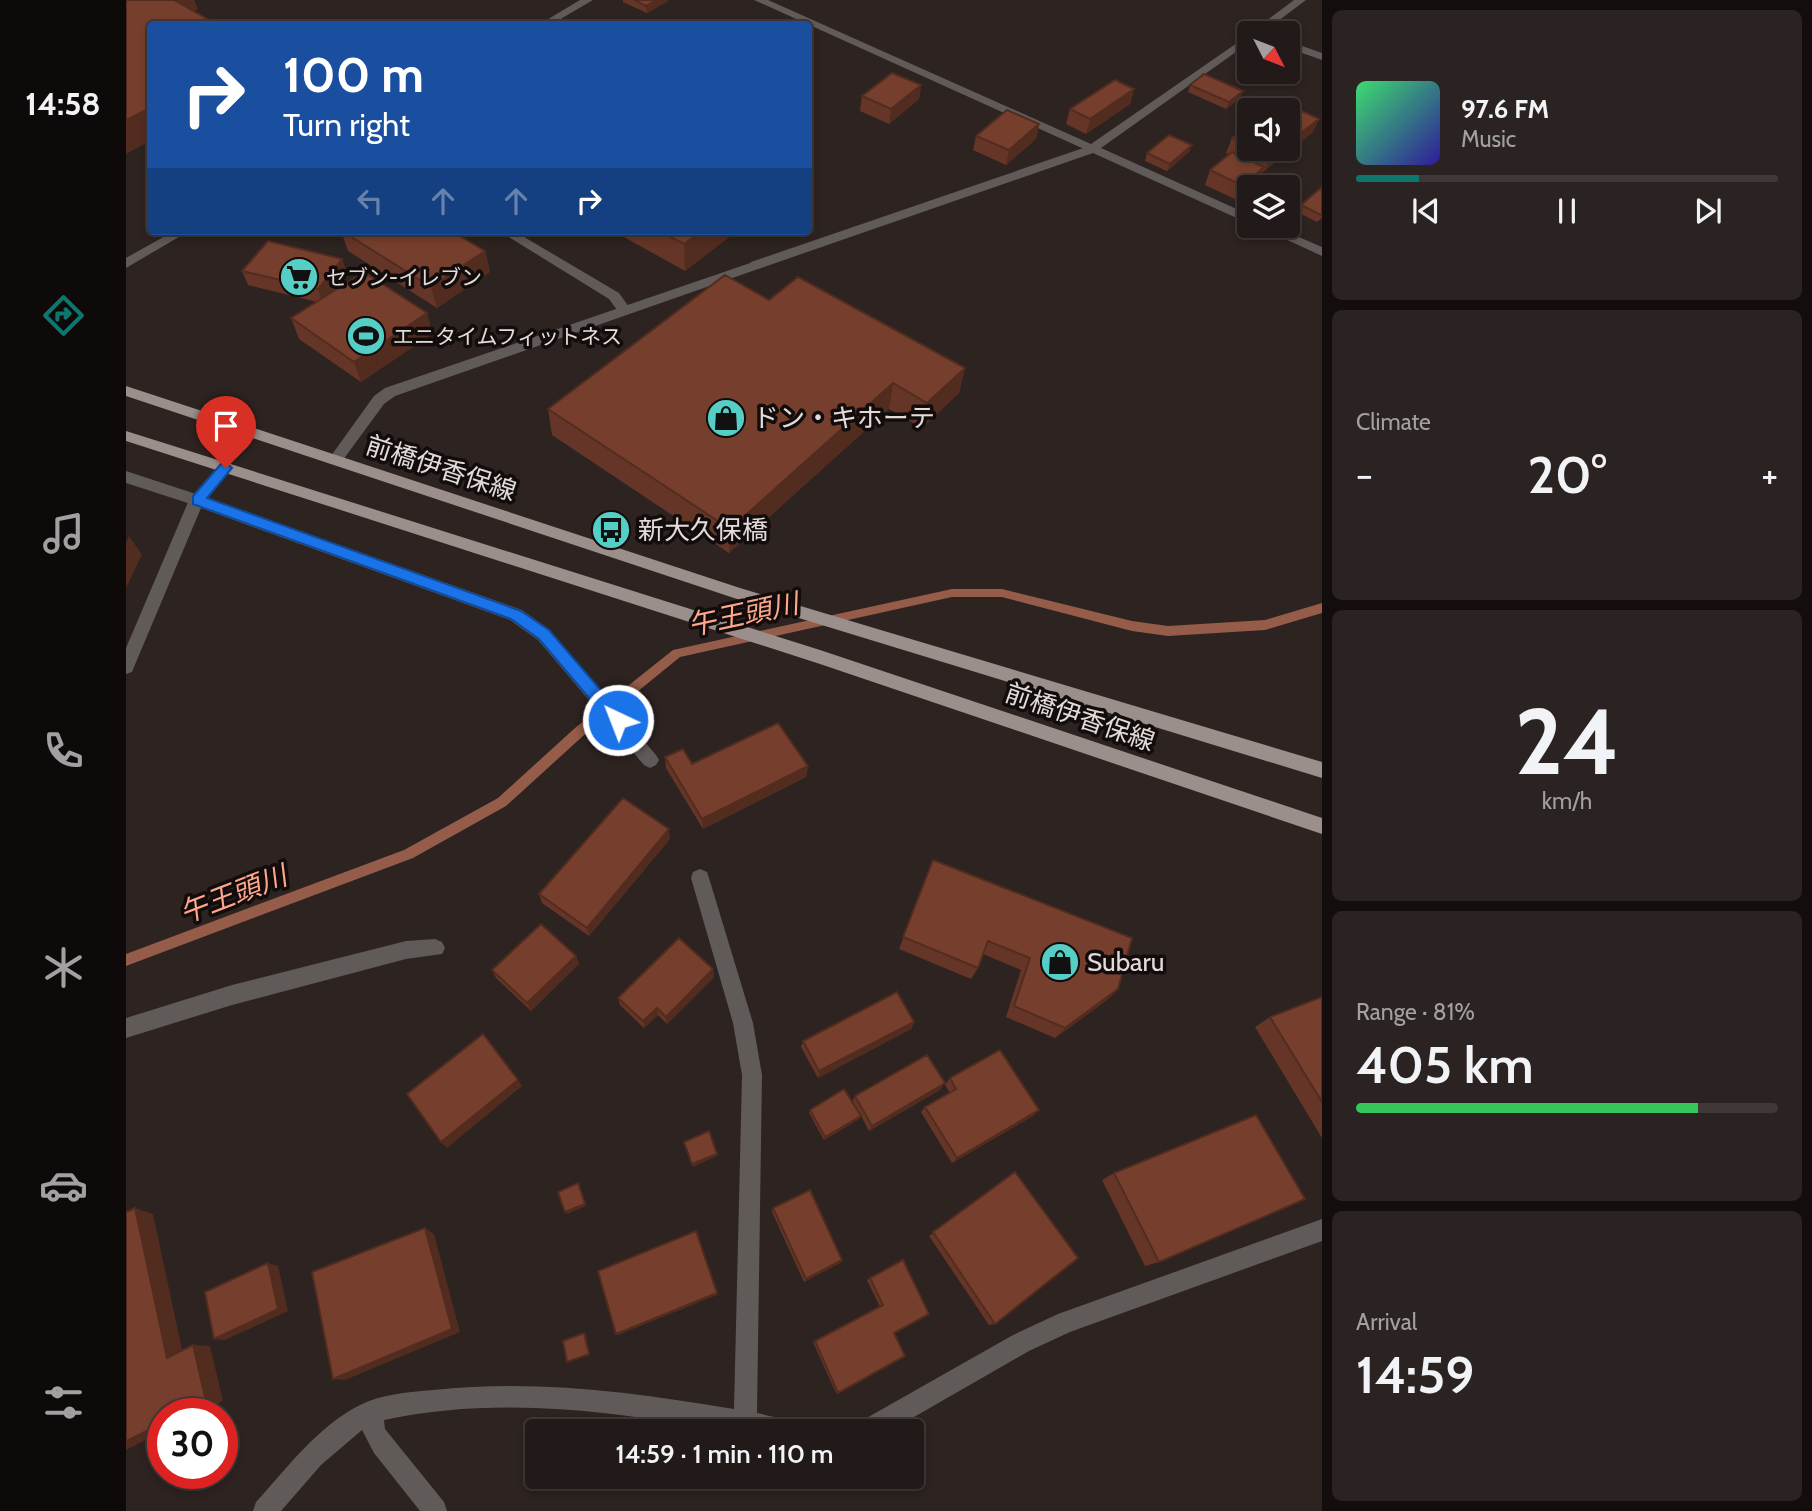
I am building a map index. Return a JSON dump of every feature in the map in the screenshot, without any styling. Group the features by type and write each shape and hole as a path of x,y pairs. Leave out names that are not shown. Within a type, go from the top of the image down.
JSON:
{"main road":[{"name":"前橋伊香保線","path":"126,391 740,594 1322,770"},
{"path":"126,436 226,468"},
{"name":"前橋伊香保線","path":"226,468 684,612 1322,826"}],"street":[{"path":"550,21 588,0"},
{"path":"759,0 806,21"},
{"path":"1273,21 1301,0"},
{"path":"812,24 1237,214"},
{"path":"335,460 379,400 390,392 1091,149 1237,46"},
{"path":"1300,49 1322,57"},
{"path":"126,264 176,235"},
{"path":"512,235 614,296 625,311"},
{"path":"1290,238 1322,252"},
{"path":"126,667 197,500 226,468"},
{"path":"126,477 516,615 544,635 650,760"},
{"path":"700,878 743,1023 752,1075 745,1419"},
{"path":"126,1028 232,995 406,950 435,948"},
{"path":"887,1419 1021,1343 1066,1322 1322,1230"},
{"path":"265,1511 321,1448 371,1412 460,1397 514,1396 659,1407 728,1419"},
{"path":"371,1412 374,1433 435,1511"}],"building":[{"path":"126,0 174,0 211,21 147,21 147,110 126,120"},
{"path":"634,0 657,0 646,6"},
{"path":"892,73 921,85 891,109 862,96"},
{"path":"1204,74 1243,91 1229,102 1190,85"},
{"path":"1115,80 1134,89 1090,119 1070,109"},
{"path":"1007,110 1039,124 1009,150 976,136"},
{"path":"1300,110 1319,119 1300,134"},
{"path":"1169,135 1192,145 1170,164 1147,153"},
{"path":"1232,152 1237,154 1237,161 1251,161 1264,167 1255,175 1237,175 1237,183 1210,170"},
{"path":"1322,187 1322,214 1321,215 1301,205"},
{"path":"348,235 458,235 485,251 431,287"},
{"path":"667,235 696,235 684,244"},
{"path":"268,241 342,259 318,289 242,271"},
{"path":"364,272 427,313 354,362 291,318"},
{"name":"ドン・キホーテ","path":"725,275 769,300 798,277 965,368 927,403 893,383 730,529 548,409"},
{"path":"778,723 808,766 702,819 665,757 683,749 692,764"},
{"path":"623,798 669,829 587,928 539,894"},
{"name":"Subaru","path":"933,860 1132,938 1118,989 1065,1028 1014,1006 1030,958 988,941 978,968 903,937"},
{"path":"541,924 576,956 527,1003 492,970"},
{"path":"679,938 713,969 666,1017 657,1008 643,1021 618,998"},
{"path":"897,992 914,1022 819,1071 803,1041"},
{"path":"1322,997 1322,1102 1270,1017"},
{"path":"483,1034 518,1080 441,1142 407,1094"},
{"path":"1000,1050 1039,1110 957,1158 925,1107 956,1089 950,1078"},
{"path":"927,1055 945,1083 872,1126 855,1096"},
{"path":"844,1089 861,1116 825,1137 810,1110"},
{"path":"1256,1115 1305,1199 1159,1262 1114,1173"},
{"path":"709,1131 717,1154 692,1164 684,1142"},
{"path":"1015,1172 1078,1258 995,1324 933,1232"},
{"path":"578,1183 585,1204 565,1212 558,1192"},
{"path":"810,1190 842,1260 806,1279 773,1208"},
{"path":"135,1208 167,1358 193,1345 205,1398 147,1398 147,1431 126,1441 126,1212"},
{"path":"425,1228 452,1329 333,1379 312,1272"},
{"path":"696,1231 717,1293 616,1334 598,1271"},
{"path":"903,1260 929,1314 894,1333 905,1356 838,1393 815,1341 883,1305 870,1278"},
{"path":"268,1263 278,1309 214,1339 205,1292"},
{"path":"584,1333 589,1354 567,1362 563,1341"}],"waterway":[{"name":"午王頭川","path":"126,960 408,854 502,802 579,732 677,653 952,593 1002,593 1132,626 1168,631 1265,625 1322,608"}],"place":[{"name":"セブン-イレブン","path":"299,277"},
{"name":"エニタイムフィットネス","path":"366,336"},
{"name":"ドン・キホーテ","path":"726,418"},
{"name":"新大久保橋","path":"611,530"},
{"name":"Subaru","path":"1060,962"}],"route":[{"path":"226,468 197,500 516,615 544,635 618,720"}]}
